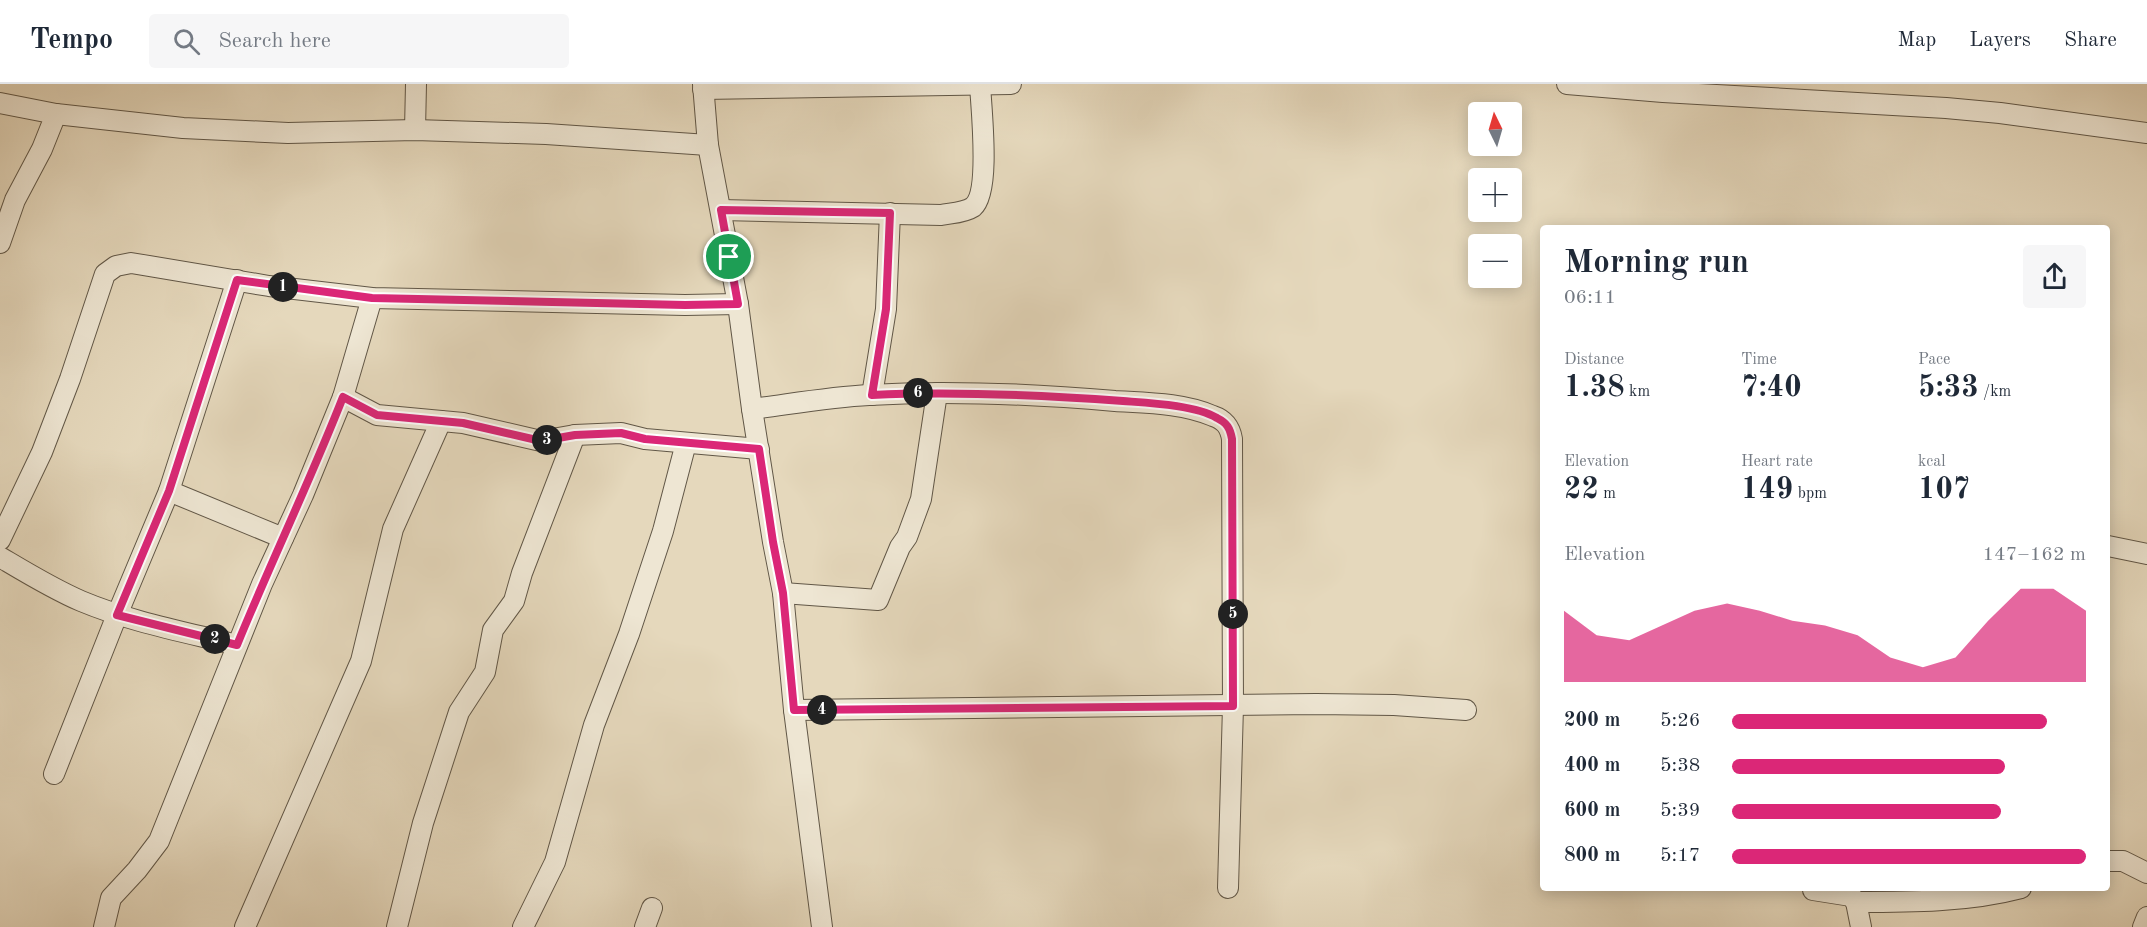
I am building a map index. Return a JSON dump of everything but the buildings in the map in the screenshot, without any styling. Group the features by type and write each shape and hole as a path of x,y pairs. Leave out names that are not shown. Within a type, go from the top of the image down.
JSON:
{"street":[{"path":"415,130 416,84"},
{"path":"822,927 794,710 783,593 752,409 738,304 708,146 703,87 1011,84"},
{"path":"1567,84 1665,88 2000,112 2147,133"},
{"path":"721,210 942,215 959,212 973,206 981,193 983,167 980,85"},
{"path":"0,103 56,114 183,128 276,132 415,130 546,134 708,146"},
{"path":"0,243 15,200 42,149 56,114"},
{"path":"872,395 886,309 890,213"},
{"path":"0,540 42,452 70,379 105,274 116,266 131,263 372,298 685,305 738,304"},
{"path":"54,774 169,491 237,280"},
{"path":"104,927 111,898 137,870 159,841 237,645 343,397 372,298"},
{"path":"752,409 872,395 938,393 1041,396 1155,404 1200,411 1216,417 1230,428 1232,439 1233,706 1228,888"},
{"path":"783,593 878,600 900,547 907,537 921,499 938,393"},
{"path":"343,397 377,415 463,423 541,441 575,435 621,433 645,439 759,449"},
{"path":"245,927 361,661 393,529 441,421"},
{"path":"397,927 423,824 459,712 485,672 493,630 514,601 522,573 575,435"},
{"path":"523,927 555,862 594,725 629,634 663,531 686,443"},
{"path":"169,491 283,538"},
{"path":"2110,546 2147,554"},
{"path":"0,557 47,585 117,615 237,645"},
{"path":"794,710 1327,704 1394,705 1466,710"},
{"path":"2110,861 2122,861 2147,873"},
{"path":"1819,891 1851,896 1856,902 1860,927"},
{"path":"1856,902 1959,898 2002,891"},
{"path":"645,927 652,908"},
{"path":"2143,927 2147,917"}],"route":[{"path":"721,210 890,213 886,309 872,395 938,393 1041,396 1155,404 1200,411 1216,417 1230,428 1232,439 1233,706 794,710 783,593 759,449 645,439 621,433 575,435 541,441 488,431 463,423 377,415 343,397 237,645 117,615 169,491 237,280 372,298 552,303 738,304 729,257 721,210"}]}
